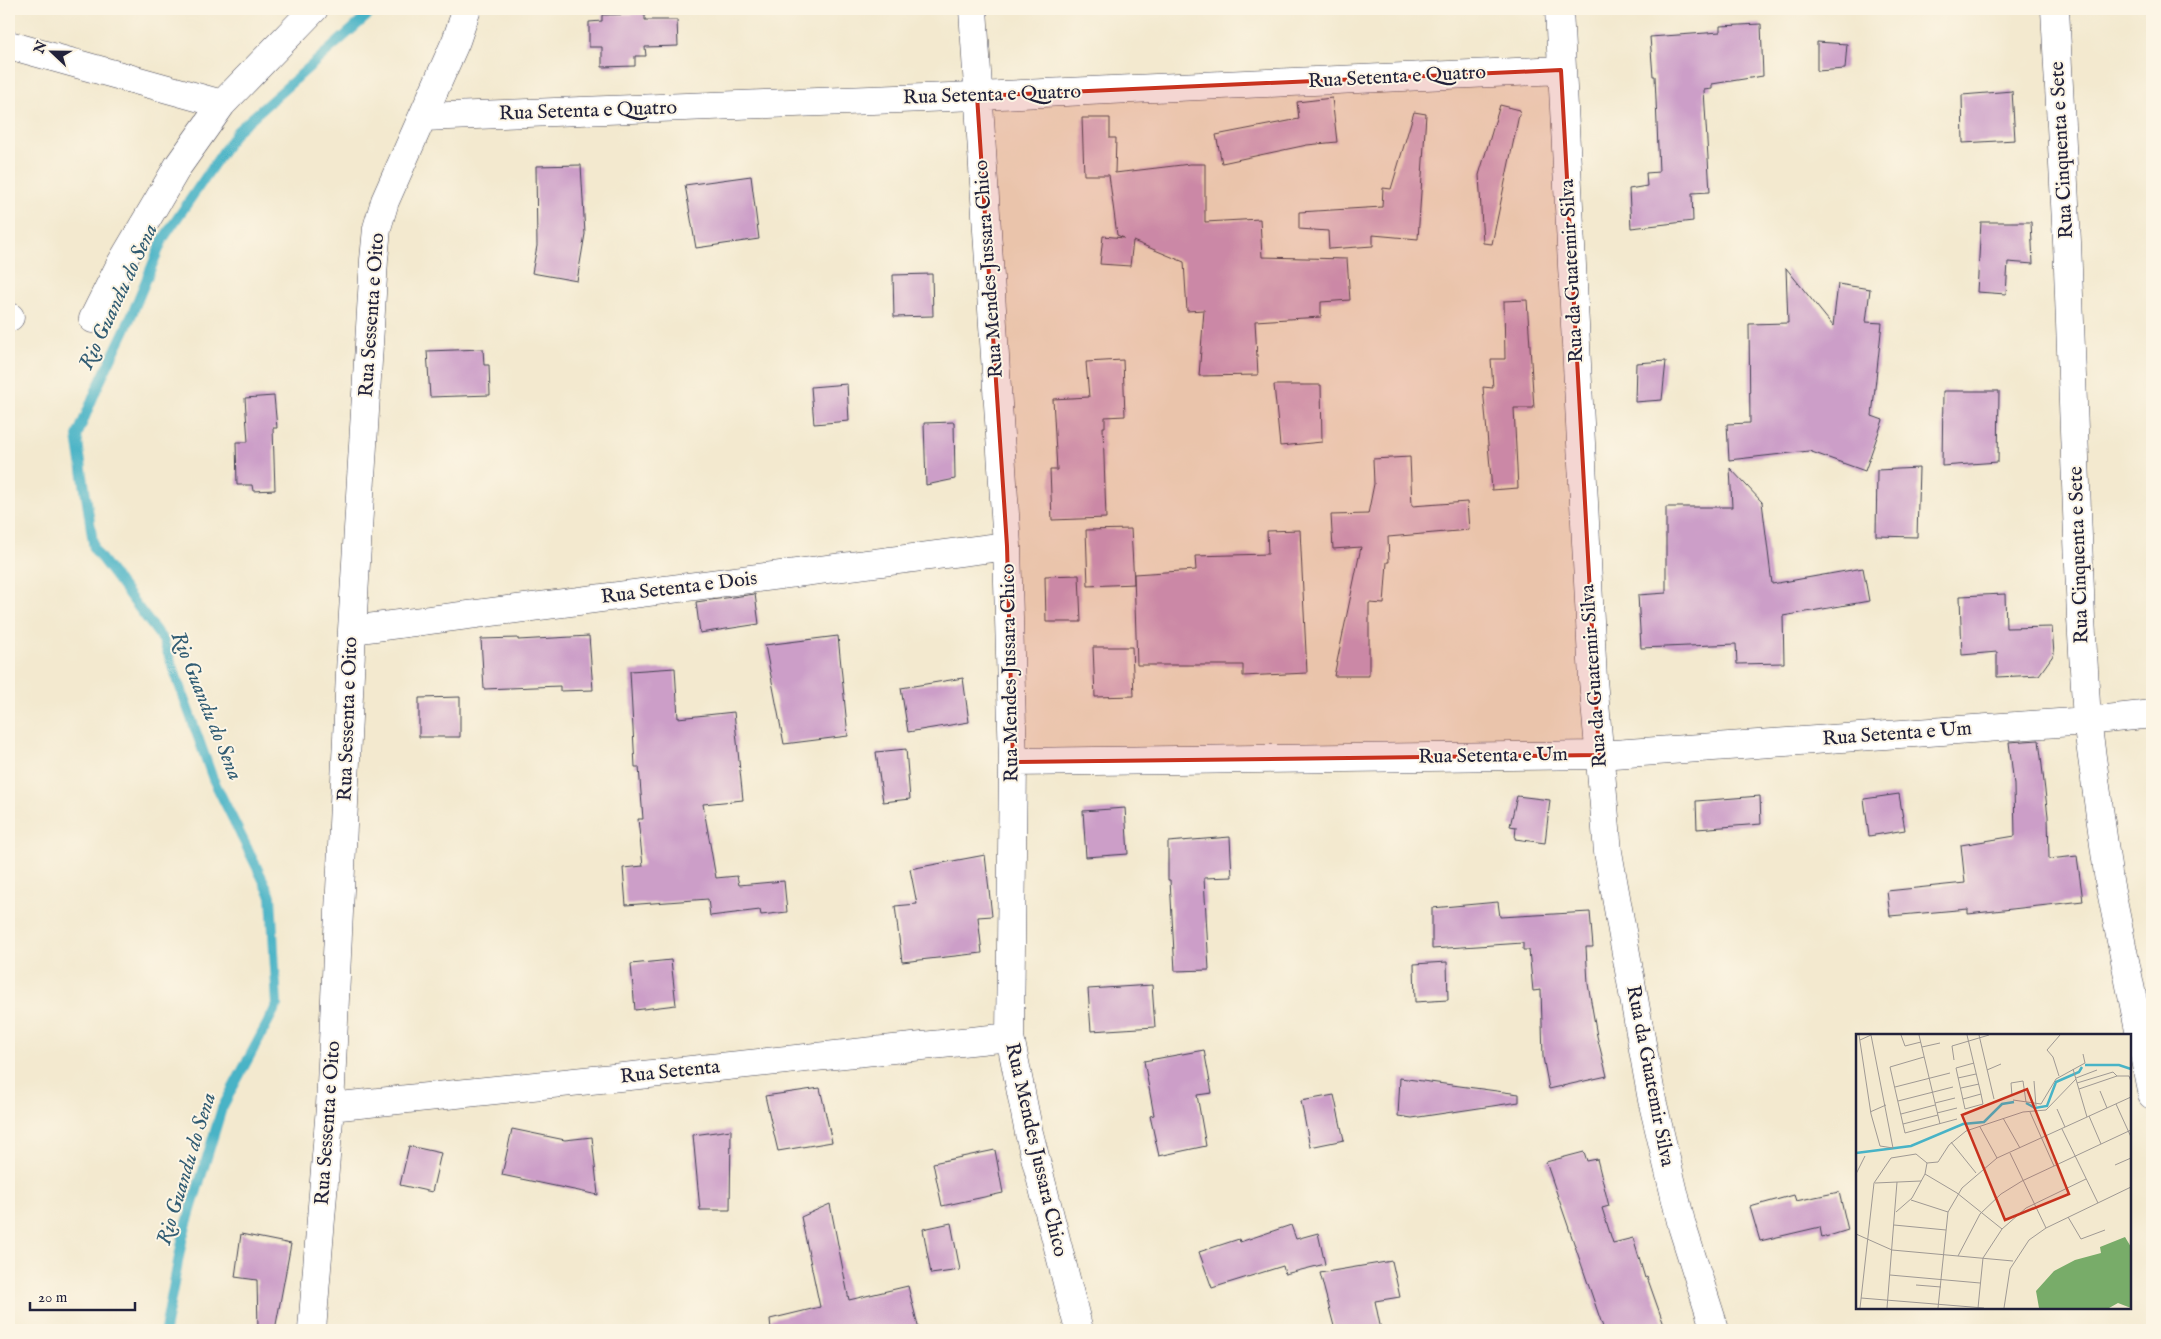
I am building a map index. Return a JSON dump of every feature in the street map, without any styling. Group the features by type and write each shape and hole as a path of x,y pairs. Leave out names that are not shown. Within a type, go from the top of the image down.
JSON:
{"street":[{"path":"93,319 120,263 169,180 222,104 314,9"},
{"name":"Rua Sessenta e Oito","path":"312,1330 330,1107 352,630 377,228 385,201 456,41 467,9"},
{"name":"Rua Mendes Jussara Chico","path":"973,9 1006,546 1013,762 1010,1037 1029,1133 1079,1330"},
{"name":"Rua da Guatemir Silva","path":"1559,9 1598,754 1608,852 1652,1100 1682,1226 1715,1330"},
{"name":"Rua Cinquenta e Sete","path":"2055,9 2067,242 2081,618 2088,721 2109,881 2152,1095"},
{"path":"9,46 222,104"},
{"name":"Rua Setenta e Quatro","path":"423,117 977,96 1561,70"},
{"name":"Rua Setenta e Dois","path":"352,630 1006,546"},
{"name":"Rua Setenta e Um","path":"1013,762 1598,754 2088,721 2152,714"},
{"name":"Rua Setenta","path":"330,1107 1010,1037"}],"highlighted area":[{"path":"1561,70 1599,755 1013,762 1007,546 977,96"}],"building":[{"path":"645,14 645,20 677,20 678,46 645,47 646,56 635,56 635,66 602,67 602,47 589,47 589,22 602,21 602,15"},
{"path":"1761,24 1763,76 1712,84 1712,89 1704,90 1710,192 1692,193 1693,221 1631,228 1629,189 1647,186 1646,173 1659,172 1655,76 1653,76 1650,37 1720,32 1720,26"},
{"path":"1817,42 1847,44 1845,69 1817,71"},
{"path":"2012,91 2015,140 1963,143 1962,95"},
{"path":"1332,98 1337,142 1307,145 1222,163 1216,135 1299,119 1297,102"},
{"path":"1500,105 1520,110 1492,244 1483,243 1479,175"},
{"path":"1414,112 1426,114 1418,239 1373,235 1373,246 1329,249 1328,231 1299,229 1299,212 1382,207 1383,188 1391,189"},
{"path":"1082,118 1110,118 1110,138 1116,138 1115,173 1205,164 1205,222 1260,219 1262,257 1347,259 1350,300 1321,302 1321,317 1255,321 1258,375 1199,376 1204,310 1187,311 1184,262 1133,241 1130,266 1100,264 1103,236 1124,238 1117,235 1109,175 1084,175"},
{"path":"581,165 585,234 577,281 532,273 537,246 536,166"},
{"path":"751,176 759,239 696,248 685,185"},
{"path":"1981,222 2031,222 2033,264 2008,262 2006,294 1977,292"},
{"path":"1786,268 1833,326 1838,284 1870,289 1866,322 1882,323 1872,416 1883,420 1865,471 1809,451 1729,460 1727,424 1750,423 1749,324 1788,323"},
{"path":"932,274 933,316 894,317 893,275"},
{"path":"1527,300 1534,408 1514,408 1518,488 1492,490 1483,387 1493,388 1491,359 1505,359 1504,301"},
{"path":"483,349 484,365 489,365 490,395 430,397 427,351"},
{"path":"1123,360 1125,416 1105,417 1105,427 1103,427 1106,518 1052,520 1050,470 1057,470 1053,399 1089,397 1086,362"},
{"path":"1666,361 1662,400 1635,402 1636,363"},
{"path":"847,384 849,421 814,424 811,387"},
{"path":"1274,385 1321,385 1322,442 1280,446"},
{"path":"1943,391 1999,391 1998,462 1942,466"},
{"path":"274,396 277,428 273,428 275,490 253,491 252,485 237,485 236,442 248,442 245,398"},
{"path":"954,422 955,479 926,485 924,423"},
{"path":"1410,457 1412,506 1467,502 1469,530 1388,537 1389,562 1387,562 1384,604 1369,603 1369,676 1334,676 1361,547 1333,549 1331,515 1368,514 1374,484 1373,459"},
{"path":"1730,468 1762,502 1772,584 1863,568 1869,601 1783,616 1784,663 1737,664 1736,644 1641,648 1638,595 1666,593 1666,507 1732,507"},
{"path":"1919,468 1917,537 1876,536 1877,470"},
{"path":"1131,529 1134,584 1088,586 1086,530"},
{"path":"1300,530 1307,673 1243,676 1243,665 1137,665 1134,574 1196,570 1195,556 1268,554 1267,531"},
{"path":"1079,575 1081,622 1046,622 1045,576"},
{"path":"755,594 759,624 700,633 696,602"},
{"path":"2005,594 2006,628 2052,627 2054,654 2039,675 1997,677 1997,652 1962,655 1960,596"},
{"path":"589,636 593,690 560,691 560,686 484,689 481,639 518,638 518,640"},
{"path":"838,636 848,736 784,744 765,645"},
{"path":"1093,647 1132,647 1134,696 1095,697"},
{"path":"675,668 678,718 734,712 743,800 703,804 716,878 737,876 739,885 784,881 787,912 761,915 760,910 710,916 708,899 626,905 623,868 643,866 638,819 643,819 639,767 635,767 630,671"},
{"path":"963,678 969,722 908,732 901,688"},
{"path":"460,697 460,737 419,737 419,698"},
{"path":"2039,740 2048,816 2049,859 2077,856 2083,901 1968,914 1968,909 1890,916 1887,891 1965,883 1961,845 2015,836 2014,785 2009,742"},
{"path":"906,749 910,799 883,802 876,752"},
{"path":"1899,794 1905,830 1869,836 1864,799"},
{"path":"1517,796 1550,800 1545,843 1515,839 1516,827 1510,826"},
{"path":"1760,796 1761,824 1697,829 1696,801"},
{"path":"1125,808 1128,854 1086,857 1083,811"},
{"path":"1230,837 1232,877 1204,878 1209,970 1175,971 1170,880 1168,880 1168,842"},
{"path":"985,855 992,916 978,917 982,953 902,962 895,906 917,904 910,869"},
{"path":"1498,902 1500,917 1590,912 1593,947 1586,947 1588,984 1597,1036 1607,1076 1549,1089 1543,1057 1541,990 1533,991 1529,950 1523,950 1523,943 1432,949 1432,908"},
{"path":"671,960 676,1005 635,1010 631,964"},
{"path":"1447,962 1448,1000 1415,1002 1414,964"},
{"path":"1152,985 1155,1027 1091,1031 1088,989"},
{"path":"1204,1050 1212,1093 1197,1095 1206,1146 1159,1156 1150,1116 1154,1115 1144,1061"},
{"path":"1400,1078 1519,1094 1519,1102 1412,1118 1398,1116"},
{"path":"820,1088 832,1142 778,1151 765,1096"},
{"path":"1334,1095 1344,1140 1310,1147 1301,1101"},
{"path":"512,1129 565,1140 592,1137 598,1195 502,1175"},
{"path":"731,1130 730,1210 700,1210 693,1135"},
{"path":"409,1146 441,1153 432,1192 400,1185"},
{"path":"995,1150 1003,1193 942,1206 933,1163"},
{"path":"1584,1152 1587,1161 1597,1159 1609,1206 1602,1208 1613,1243 1633,1238 1645,1278 1647,1277 1664,1325 1648,1330 1604,1330 1546,1162"},
{"path":"1839,1192 1848,1230 1822,1238 1820,1227 1760,1241 1750,1207 1794,1195 1796,1201"},
{"path":"830,1204 849,1300 908,1286 919,1330 771,1330 770,1319 820,1307 801,1217"},
{"path":"951,1223 960,1270 931,1274 923,1229"},
{"path":"1291,1225 1296,1239 1318,1233 1325,1264 1285,1274 1283,1266 1212,1288 1199,1252 1239,1239 1240,1242"},
{"path":"241,1234 291,1244 275,1330 258,1330 257,1280 235,1277"},
{"path":"1392,1261 1400,1297 1375,1301 1381,1330 1335,1330 1320,1273"}],"waterway":[{"name":"Rio Guandu do Sena","path":"165,1330 183,1236 222,1108 277,1005 271,896 213,779 163,640 94,549 77,436 97,388 130,319 163,239 237,131 375,9"}]}
